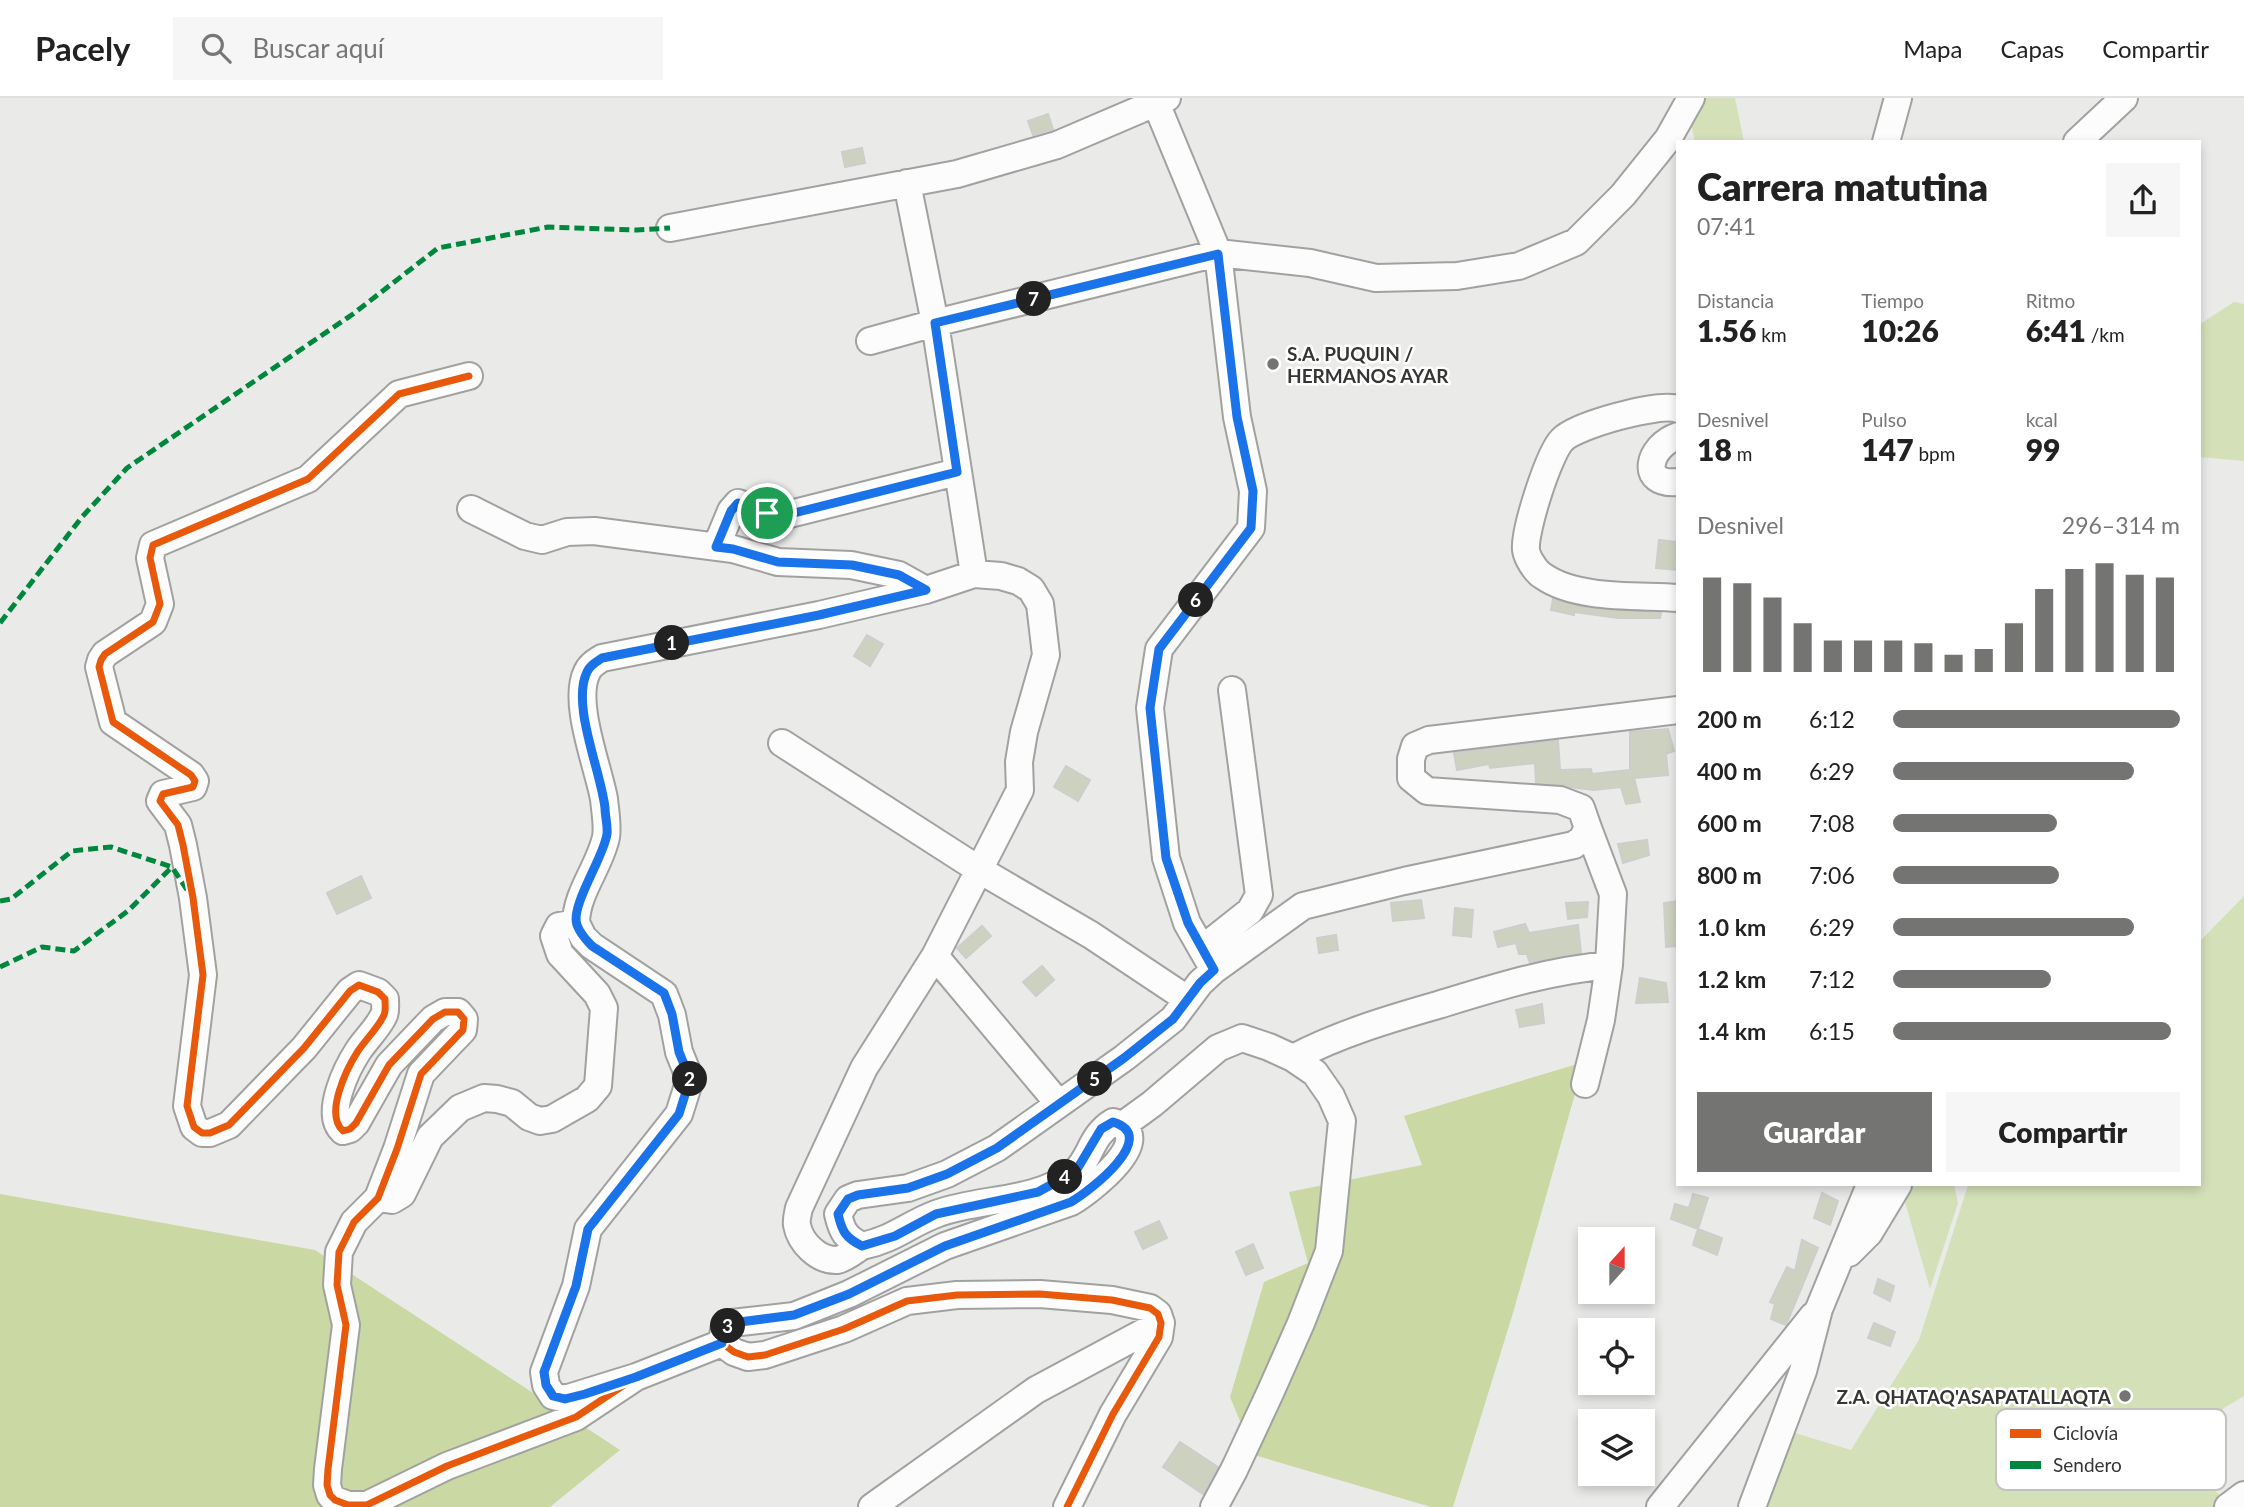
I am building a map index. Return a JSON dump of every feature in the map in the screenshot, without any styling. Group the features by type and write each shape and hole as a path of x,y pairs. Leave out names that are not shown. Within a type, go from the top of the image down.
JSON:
{"street":[{"path":"870,341 1218,254 1310,263 1376,278 1457,276 1519,266 1576,242 1623,195 1668,139 1690,98"},
{"path":"1887,140 1898,98"},
{"path":"2079,140 2124,98"},
{"path":"670,228 957,174 1057,145 1161,100 1218,254 1237,417 1253,491 1251,528 1159,649 1150,708 1166,858 1188,923 1208,959"},
{"path":"907,183 935,323 974,574"},
{"path":"469,376 399,394 308,479 153,545 150,558 160,604 153,622 105,654 99,667 113,722 191,775 195,781 193,787 163,794 160,801 178,825 183,845 203,975 187,1107 194,1127 202,1133 210,1133 229,1125 304,1048 350,991 359,985 378,992 385,999 385,1014 356,1054 339,1089 335,1114 337,1126 343,1131 356,1123 389,1065 433,1020 445,1012 458,1012 464,1019 463,1030 421,1074 378,1198 354,1222 339,1252 337,1285 346,1325 327,1485 330,1495 348,1505 367,1505 447,1466 576,1417 636,1377"},
{"path":"1676,409 1662,408 1613,418 1573,431 1560,441 1526,531 1526,553 1541,575 1558,584 1581,592 1676,598"},
{"path":"1676,437 1658,447 1652,457 1651,467 1655,477 1667,483 1676,482"},
{"path":"716,547 731,511 738,503 767,513 790,514 957,472"},
{"path":"471,509 525,536 542,540 566,532 594,531 733,549 778,562 852,565 899,575 926,590"},
{"path":"974,574 1001,576 1018,581 1031,589 1040,604 1046,654 1024,733 1019,762 1020,790 935,956 864,1068 799,1208 797,1224 810,1248 824,1258 839,1260 862,1246 895,1236 936,1214 1038,1192 1076,1171 1101,1129 1113,1122 1123,1125 1129,1133 1128,1145 1120,1161 1089,1192 1071,1202 945,1246 849,1294 794,1315 732,1323 724,1330 722,1343 636,1377 565,1399 553,1396 546,1385 544,1372 576,1286 588,1229 679,1114 690,1079 679,1052 672,1014 664,993 592,946 583,937 576,923 578,909 607,834 604,800 587,734 582,692 586,673 592,664 602,658 819,615 926,590 974,574"},
{"path":"862,1246 848,1239 842,1230 838,1214 848,1199 858,1195 908,1188 947,1174 997,1148 1124,1058 1173,1019 1208,959 1250,911 1259,895 1232,690"},
{"path":"1586,1084 1601,1020 1609,965 1613,894 1581,808 1560,800 1427,791 1411,778 1411,759 1415,746 1429,740 1676,710"},
{"path":"782,743 978,869 1091,935 1187,999"},
{"path":"1208,959 1303,906 1574,845 1582,839 1588,828"},
{"path":"378,1198 393,1200 402,1194 430,1137 460,1108 484,1098 498,1099 540,1121 552,1119 587,1099 598,1086 604,1008 597,993 560,954 554,936 559,926 576,923"},
{"path":"935,956 1059,1104"},
{"path":"1293,1058 1322,1043 1387,1020 1514,981 1568,969 1609,965"},
{"path":"1123,1125 1153,1104 1218,1048 1242,1038 1293,1058 1315,1073 1324,1084 1342,1121 1329,1251 1286,1358 1214,1507"},
{"path":"1752,1507 1803,1371 1819,1309 1870,1186"},
{"path":"1837,1264 1869,1233 1897,1186"},
{"path":"722,1343 734,1352 748,1356 765,1356 845,1329 907,1301 957,1295 1040,1294 1112,1300 1150,1308 1158,1314 1161,1323 1158,1337 1113,1414 1067,1507"},
{"path":"1660,1507 1819,1309"},
{"path":"872,1507 1036,1390 1161,1323"},
{"path":"2228,1507 2244,1495"}],"green space":[{"path":"1685,98 1735,98 1744,140 1695,140"},
{"path":"2234,302 2244,304 2244,461 2201,457 2201,323"},
{"path":"2244,896 2244,1396 2223,1409 1996,1409 1996,1490 2215,1490 2225,1501 2217,1507 1745,1507 1792,1432 1851,1450 1919,1340 1968,1186 2201,1186 2201,940"},
{"path":"1584,1062 1513,1313 1453,1507 1431,1507 1254,1455 1230,1397 1264,1282 1308,1263 1289,1192 1422,1165 1404,1116"},
{"path":"1900,1186 1954,1186 1958,1203 1930,1289"},
{"path":"0,1194 315,1250 620,1450 550,1507 0,1507"}],"building":[{"path":"1048,114 1053,129 1033,135 1028,121"},
{"path":"862,148 865,163 845,167 842,152"},
{"path":"1659,540 1676,542 1676,570 1656,568"},
{"path":"1553,599 1588,608 1661,613 1660,618 1618,618 1574,612 1574,615 1551,610"},
{"path":"867,635 883,644 870,666 854,656"},
{"path":"1668,729 1674,751 1666,754 1668,775 1634,778 1640,802 1626,804 1621,787 1594,790 1536,783 1535,763 1490,768 1489,764 1457,770 1454,753 1558,740 1560,770 1591,769 1592,774 1630,770 1630,732"},
{"path":"1066,766 1090,780 1078,801 1054,787"},
{"path":"1647,840 1649,855 1623,863 1618,844"},
{"path":"361,876 371,898 337,914 327,893"},
{"path":"1421,900 1424,918 1393,921 1391,903"},
{"path":"1676,901 1676,946 1666,947 1664,903"},
{"path":"1588,902 1587,917 1568,919 1566,903"},
{"path":"1455,908 1473,910 1471,937 1453,935"},
{"path":"1525,924 1529,933 1578,925 1581,953 1530,963 1527,954 1519,954 1516,943 1498,947 1494,932"},
{"path":"982,926 991,936 966,958 957,948"},
{"path":"1336,935 1338,950 1319,953 1317,938"},
{"path":"1042,966 1054,980 1036,996 1023,982"},
{"path":"1640,978 1666,983 1668,1002 1636,1003"},
{"path":"1542,1004 1544,1023 1520,1027 1516,1010"},
{"path":"1822,1193 1838,1201 1830,1225 1814,1218"},
{"path":"1693,1194 1708,1198 1698,1229 1671,1219 1675,1204 1689,1208"},
{"path":"1159,1221 1167,1238 1143,1249 1135,1232"},
{"path":"1698,1229 1722,1238 1717,1255 1693,1245"},
{"path":"1802,1240 1818,1248 1786,1325 1771,1319 1775,1304 1770,1302 1787,1267 1795,1271"},
{"path":"1253,1244 1263,1268 1246,1275 1236,1252"},
{"path":"1878,1279 1894,1286 1890,1301 1874,1293"},
{"path":"1874,1323 1895,1332 1890,1346 1868,1338"},
{"path":"1180,1442 1218,1467 1203,1494 1163,1467"}],"marked path":[{"path":"0,623 82,517 127,468 353,314 438,248 548,227 637,230 670,228"},
{"path":"0,901 11,899 72,851 111,847 172,867 187,890"},
{"path":"0,967 42,947 74,951 129,910 172,867"}],"cycle path":[{"path":"469,376 399,394 308,479 153,545 150,558 160,604 153,622 105,654 99,667 113,722 191,775 195,781 193,787 163,794 160,801 178,825 183,845 203,975 187,1106 194,1127 202,1133 210,1133 229,1125 304,1048 350,991 359,985 378,992 385,999 385,1012 353,1059 343,1079 336,1103 338,1123 343,1131 356,1123 389,1065 433,1019 445,1012 458,1012 464,1019 463,1030 421,1074 378,1198 354,1222 339,1252 337,1285 346,1325 328,1469 327,1485 330,1495 348,1505 367,1505 447,1466 576,1417 636,1377"},
{"path":"1067,1507 1113,1414 1159,1337 1161,1323 1158,1314 1150,1308 1112,1300 1040,1294 957,1295 907,1301 844,1329 765,1355 748,1357 734,1352 722,1343 724,1330 732,1323 794,1316 849,1294 945,1246 1071,1202 1080,1196 1105,1176 1126,1151 1129,1139 1126,1129 1113,1122 1105,1128 1080,1167 1058,1183 1025,1195 936,1214 873,1243 862,1246 852,1240 843,1230 838,1214 848,1199 858,1195 908,1188 947,1174 997,1148 1124,1058 1173,1019 1200,983 1214,970"}],"place":[{"name":"S.A. PUQUIN / HERMANOS AYAR","path":"1273,364"},
{"name":"Z.A. QHATAQ'ASAPATALLAQTA","path":"2125,1396"}],"route":[{"path":"1218,254 1237,417 1253,491 1251,528 1159,649 1150,708 1166,858 1188,923 1214,970 1200,983 1173,1019 1124,1058 997,1148 947,1174 908,1188 858,1195 848,1199 838,1214 842,1230 848,1239 862,1246 895,1236 936,1214 1038,1192 1076,1171 1101,1129 1113,1122 1123,1125 1129,1133 1128,1145 1120,1161 1089,1192 1071,1202 945,1246 849,1294 794,1315 732,1323 724,1330 722,1343 636,1377 565,1399 553,1396 546,1385 544,1372 576,1286 588,1229 679,1114 690,1079 679,1052 672,1014 664,993 592,946 583,937 576,923 578,909 607,834 604,800 587,734 582,692 586,673 592,664 602,658 819,615 926,590 899,575 852,565 778,562 716,547 731,511 738,503 767,513 790,514 815,509 957,472 935,323 1218,254"}]}
